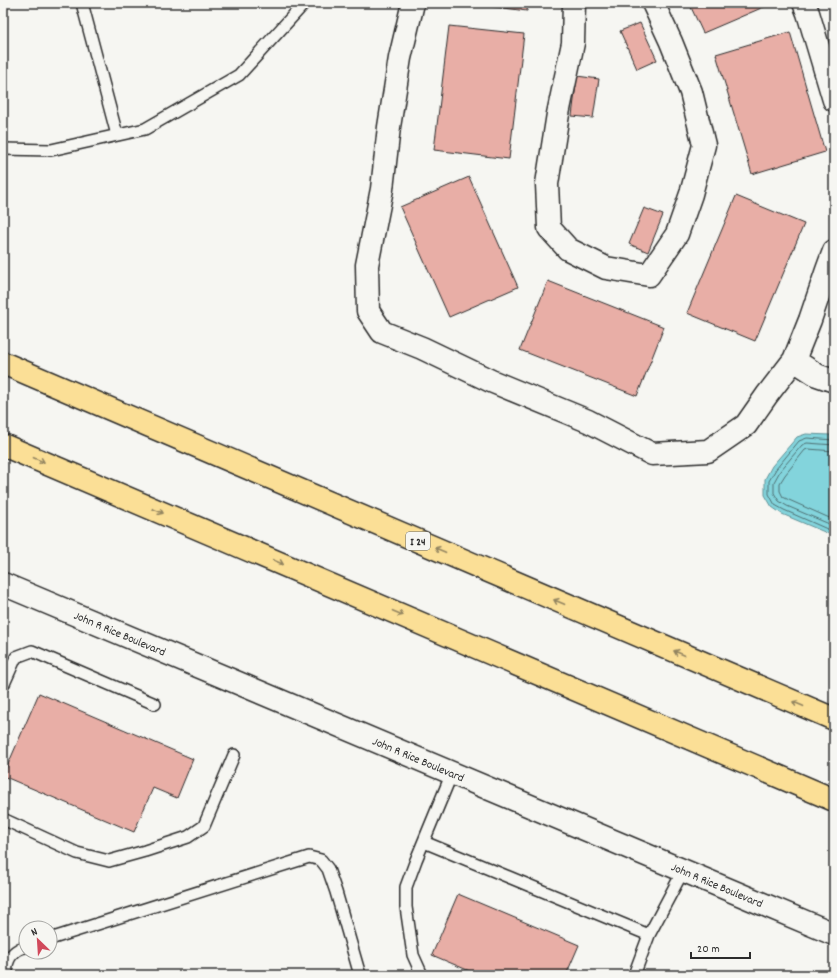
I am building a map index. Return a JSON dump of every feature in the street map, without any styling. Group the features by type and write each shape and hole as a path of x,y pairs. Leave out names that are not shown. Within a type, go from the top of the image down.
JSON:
{"highway":[{"name":"I 24","path":"3,363 834,719"},
{"path":"3,445 834,800"}],"street":[{"path":"413,3 400,58 389,126 382,189 367,265 368,311 382,332 422,348 491,381 588,421 652,454 708,450 746,425 794,360 810,320 834,251"},
{"path":"574,3 573,43 558,114 547,184 549,228 568,249 606,268 649,276 677,234 691,194 704,145 691,92 671,42 653,3"},
{"path":"804,3 834,100"},
{"path":"794,360 817,375 834,381"},
{"name":"John R Rice Boulevard","path":"3,584 834,934"}],"lane":[{"path":"82,3 117,135"},
{"path":"3,149 50,150 145,129 239,74 303,3"},
{"path":"3,686 16,657 32,651 155,704"},
{"path":"3,819 77,853 110,860 145,851 188,837 204,826 234,755"},
{"path":"422,975 412,955 406,907 406,887 452,773"},
{"path":"424,842 649,936"},
{"path":"58,936 309,857 321,860 328,870 336,892 360,975"},
{"path":"634,975 649,936 683,871"},
{"path":"8,975 6,970 9,958 18,950"}],"water":[{"path":"806,434 834,436 834,536 782,514 772,507 765,495 765,479 772,466 797,437"}],"building":[{"path":"465,3 528,3 527,11"},
{"path":"689,3 773,3 703,33"},
{"path":"640,23 657,60 637,69 620,31"},
{"path":"449,26 524,34 509,159 434,150"},
{"path":"790,32 825,152 752,174 716,54"},
{"path":"577,76 599,79 593,118 572,116"},
{"path":"469,177 518,287 449,317 400,207"},
{"path":"736,196 804,224 755,341 687,313"},
{"path":"644,208 663,215 648,252 629,244"},
{"path":"548,281 664,327 637,396 520,350"},
{"path":"834,318 834,335 828,333"},
{"path":"39,693 193,759 177,798 153,788 134,832 3,776"},
{"path":"458,894 579,945 566,975 479,975 432,955"}]}
